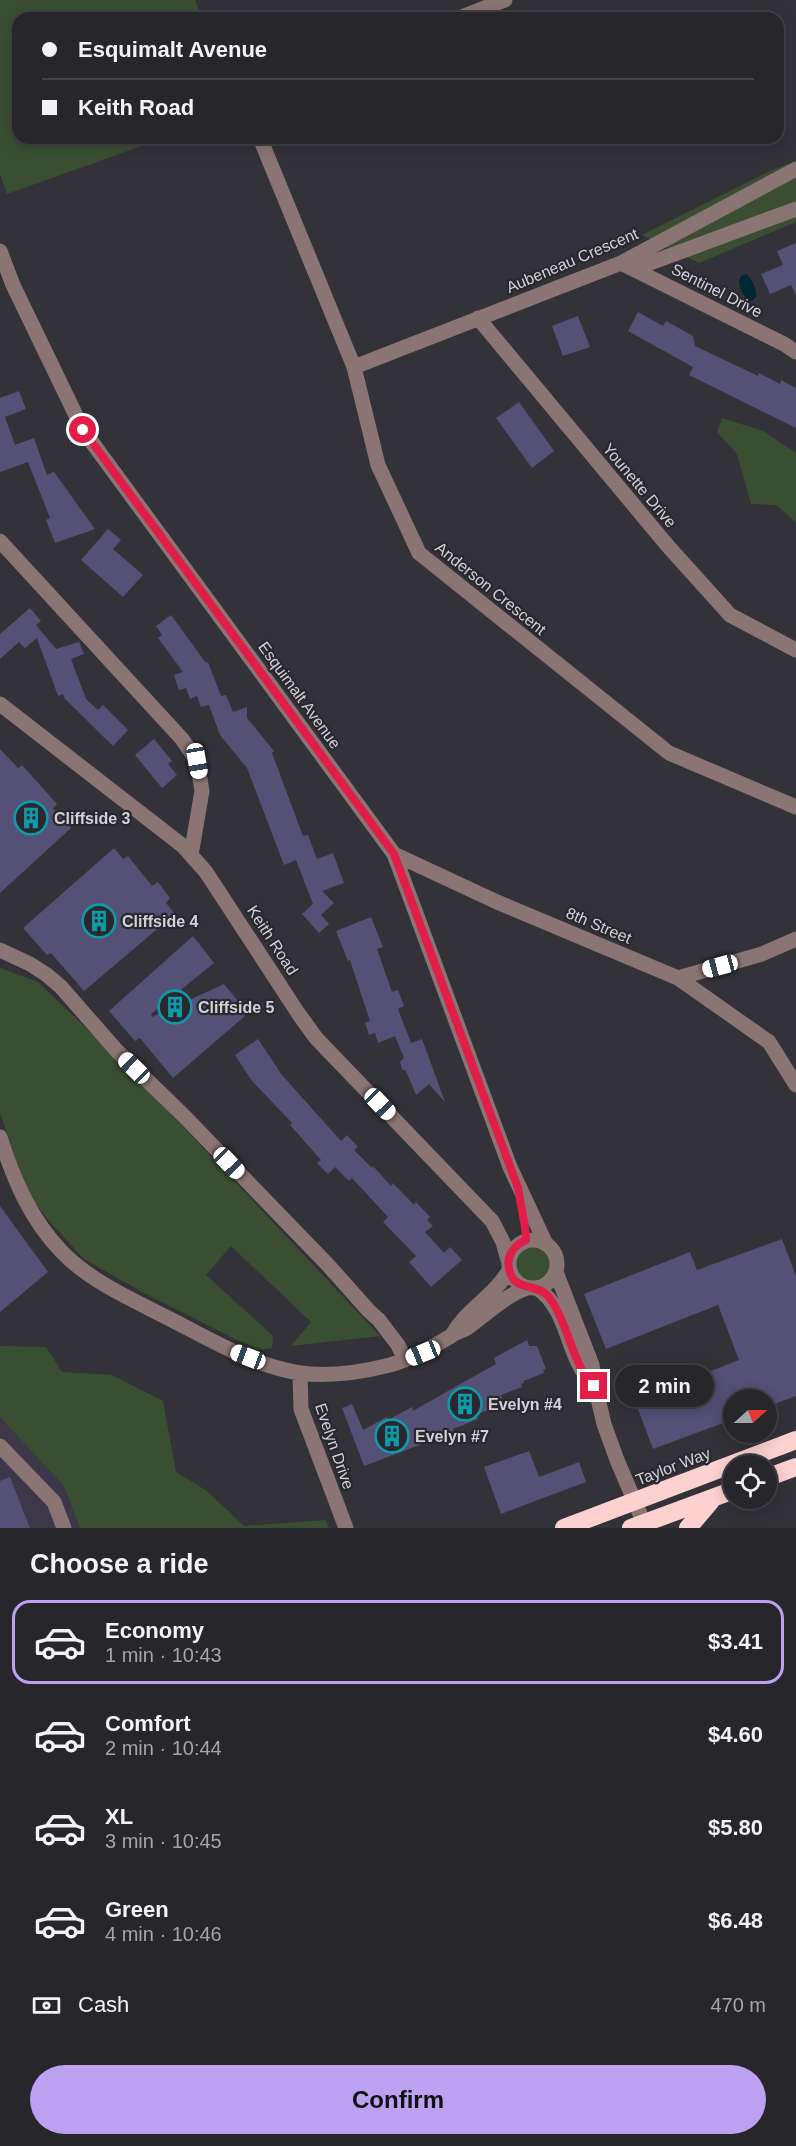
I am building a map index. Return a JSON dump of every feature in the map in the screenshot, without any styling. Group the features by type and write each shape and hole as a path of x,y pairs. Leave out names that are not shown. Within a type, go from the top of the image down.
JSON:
{"highway":[{"name":"Taylor Way","path":"564,1528 796,1440"},
{"path":"777,1474 796,1467"},
{"path":"640,1526 723,1494"},
{"path":"688,1528 715,1497"}],"street":[{"path":"474,12 505,0"},
{"name":"Anderson Crescent","path":"262,144 354,367 378,465 419,553 669,753 796,807"},
{"name":"Aubeneau Crescent","path":"628,266 796,169"},
{"name":"Aubeneau Crescent","path":"354,367 478,318 796,209"},
{"name":"Esquimalt Avenue","path":"0,251 13,285 83,430 394,854 518,1188 545,1242"},
{"name":"Sentinel Drive","path":"628,266 792,345"},
{"name":"Younette Drive","path":"478,318 667,545 729,615 796,650"},
{"path":"0,541 182,738 197,761 202,791 191,855"},
{"name":"Keith Road","path":"0,704 183,846 206,872 297,1013 316,1038 492,1221 525,1240"},
{"name":"8th Street","path":"394,854 497,902 678,978 769,1042 796,1085"},
{"path":"678,978 762,954 796,939"},
{"path":"0,950 30,964 61,987 117,1052 184,1116 379,1320 398,1345 405,1360"},
{"path":"0,1137 20,1193 31,1214 63,1254 119,1293 229,1349 266,1364 300,1373 365,1370 405,1360 464,1330 509,1296 545,1285 556,1272"},
{"name":"Esquimalt Avenue","path":"518,1188 525,1240"},
{"name":"Keith Road","path":"492,1221 503,1242 508,1265"},
{"path":"452,1335 459,1322 492,1291 508,1265 514,1248 525,1240 545,1242 556,1255 556,1272 592,1365 594,1386 604,1424 634,1502 640,1526"},
{"path":"508,1265 516,1281 547,1294 555,1307 581,1370 594,1386"},
{"name":"Evelyn Drive","path":"300,1373 301,1409 346,1528"},
{"path":"0,1446 54,1502 64,1528"}],"shaded area":[{"path":"0,1416 64,1486 80,1528 0,1528"}],"green space":[{"path":"0,0 195,0 200,12 12,12 12,144 147,144 7,194 0,174"},
{"path":"796,161 796,222 699,263 642,235 772,170"},
{"path":"722,418 763,431 796,453 796,522 776,505 751,504 737,454 717,432"},
{"path":"0,968 38,982 109,1050 380,1336 291,1346 311,1322 231,1246 206,1275 273,1336 272,1348 257,1350 142,1292 84,1259 28,1194 0,1113"},
{"path":"533,1243 548,1249 554,1264 548,1279 533,1285 518,1279 512,1264 518,1249"},
{"path":"0,1346 46,1347 62,1372 112,1375 163,1401 176,1472 207,1491 244,1526 326,1520 329,1528 80,1528 64,1486 0,1417"}],"water":[{"path":"746,274 756,291 756,297 752,301 747,301 740,288 739,280"}],"building":[{"path":"796,243 796,296 791,285 770,294 761,274 783,265 777,251"},
{"path":"638,312 663,326 666,321 693,336 695,346 758,376 759,373 780,384 781,380 796,388 796,428 689,375 693,367 628,331"},
{"path":"578,316 590,347 563,356 552,326"},
{"path":"19,391 26,409 5,417 15,445 34,438 47,475 54,472 95,529 55,543 46,520 50,518 28,462 0,472 0,398"},
{"path":"519,402 554,451 532,468 496,418"},
{"path":"108,529 121,540 113,549 143,575 123,597 81,560"},
{"path":"30,608 41,621 36,625 56,649 79,642 84,654 71,659 86,699 98,710 103,705 128,730 113,746 65,699 63,694 58,696 37,638 25,648 19,642 0,659 0,634"},
{"path":"171,615 206,663 208,662 221,696 226,695 233,712 247,707 247,718 274,751 272,753 303,836 308,835 317,859 333,853 344,883 322,891 334,903 321,915 329,924 319,933 302,914 313,904 296,860 284,865 247,768 220,735 209,705 201,707 197,696 190,699 186,688 179,690 174,675 183,672 158,638 162,635 156,626"},
{"path":"154,739 172,761 168,764 177,775 162,788 135,755"},
{"name":"Cliffside 3","path":"0,749 18,768 22,765 57,804 53,808 71,828 0,893"},
{"name":"Cliffside 4","path":"114,848 123,859 128,856 152,886 158,882 170,898 166,903 175,914 84,991 51,953 47,955 23,928"},
{"path":"371,917 383,947 377,949 392,992 398,990 404,1006 398,1009 411,1043 422,1039 445,1102 429,1084 416,1095 406,1071 402,1069 400,1062 404,1058 395,1036 378,1043 375,1033 369,1035 365,1023 370,1021 350,960 348,961 336,931"},
{"name":"Cliffside 5","path":"193,936 214,963 151,1014 152,1017 224,984 238,1001 234,1004 245,1016 173,1078 140,1038 135,1041 109,1011"},
{"path":"258,1039 282,1075 341,1141 347,1135 358,1147 354,1150 372,1168 373,1166 391,1186 393,1183 414,1205 416,1202 430,1217 427,1220 433,1226 425,1232 444,1253 450,1247 462,1260 431,1287 409,1262 416,1256 383,1222 388,1217 352,1178 349,1181 335,1167 328,1174 317,1163 321,1160 290,1125 292,1123 252,1081 235,1055"},
{"path":"0,1206 48,1272 0,1312"},
{"path":"782,1239 796,1276 796,1396 777,1403 777,1389 723,1389 723,1423 653,1449 631,1390 652,1382 658,1372 667,1367 677,1366 687,1370 693,1378 739,1360 718,1305 606,1349 584,1294 690,1252 697,1270"},
{"path":"527,1340 529,1346 537,1346 546,1369 543,1370 544,1373 524,1381 521,1384 522,1387 501,1395 503,1401 500,1402 501,1405 480,1413 477,1416 478,1419 453,1429 454,1432 364,1466 342,1408 352,1404 363,1430 412,1407 413,1411 496,1364 494,1358"},
{"path":"529,1451 539,1477 579,1462 586,1482 501,1514 484,1467"},
{"path":"10,1477 30,1528 0,1528 0,1481"}],"place":[{"name":"Cliffside 3","path":"31,818"},
{"name":"Cliffside 4","path":"99,921"},
{"name":"Cliffside 5","path":"175,1007"},
{"name":"Evelyn #4","path":"465,1404"},
{"name":"Evelyn #7","path":"392,1436"}],"route":[{"path":"83,430 394,854 518,1188 526,1240 519,1243 510,1254 508,1260 511,1276 521,1286 537,1288 547,1294 564,1327 581,1370 594,1386"}]}
